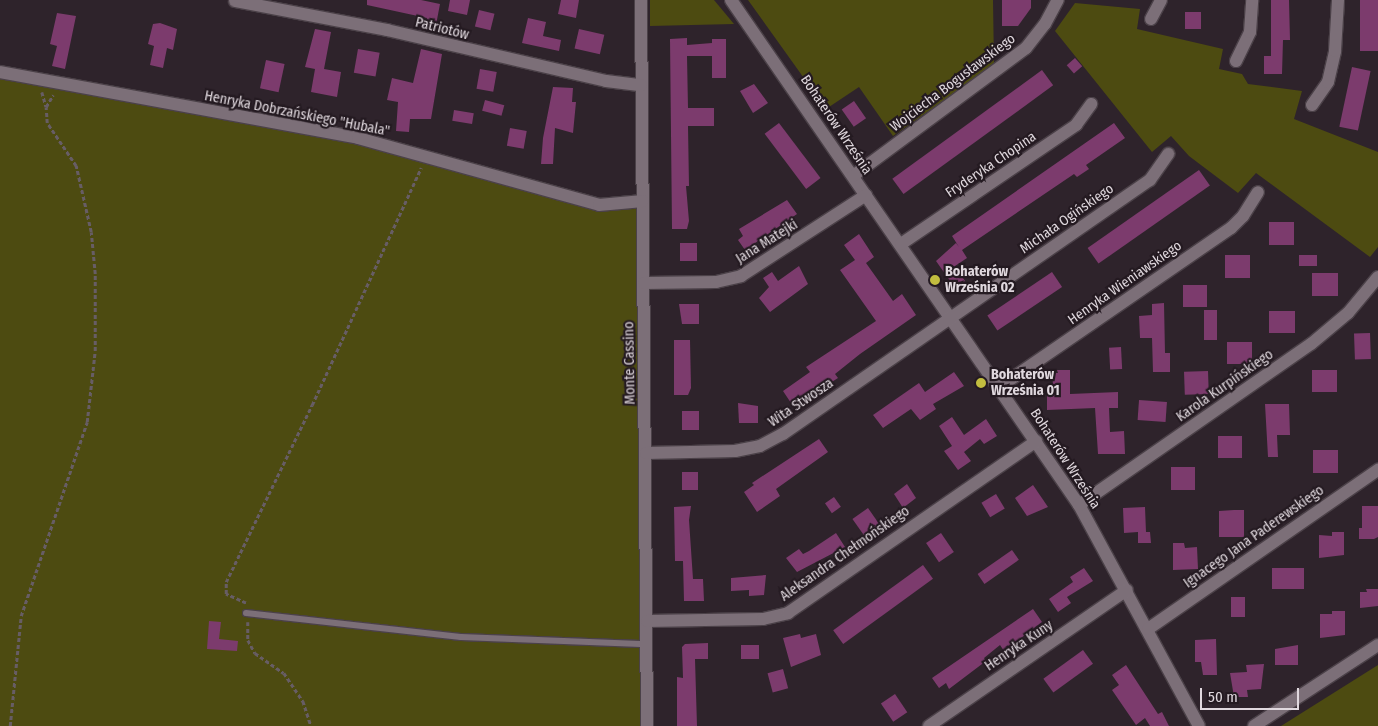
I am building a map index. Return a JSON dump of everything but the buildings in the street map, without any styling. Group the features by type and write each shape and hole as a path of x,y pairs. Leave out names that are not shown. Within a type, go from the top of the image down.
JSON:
{"street":[{"name":"Monte Cassino","path":"641,0 647,726"},
{"name":"Bohaterów Września","path":"731,0 952,318 998,388 1036,440 1079,506 1148,628 1199,726"},
{"name":"Wojciecha Bogusławskiego","path":"853,176 1026,48 1045,24 1058,0"},
{"path":"1151,19 1161,0"},
{"path":"1236,61 1250,32 1252,0"},
{"path":"1312,105 1328,82 1335,51 1338,0"},
{"name":"Patriotów","path":"235,1 387,30 606,82 641,85"},
{"name":"Henryka Dobrzańskiego \"Hubala\"","path":"0,72 358,138 599,205 643,201"},
{"name":"Fryderyka Chopina","path":"901,244 1076,125 1091,104"},
{"name":"Michała Ogińskiego","path":"952,318 1150,180 1168,154"},
{"name":"Henryka Wieniawskiego","path":"998,388 1231,228 1243,216 1258,192"},
{"name":"Jana Matejki","path":"644,283 716,282 741,276 866,195"},
{"name":"Karola Kurpińskiego","path":"1079,506 1311,344 1348,313 1378,278"},
{"name":"Wita Stwosza","path":"646,453 734,451 760,446 783,434 952,318"},
{"name":"Aleksandra Chełmońskiego","path":"647,621 763,619 788,613 1036,440"},
{"name":"Ignacego Jana Paderewskiego","path":"1148,628 1378,470"},
{"name":"Henryka Kuny","path":"929,726 1127,590"},
{"path":"1254,726 1378,644"}],"lane":[{"path":"248,613 461,637 647,644"}],"path":[{"path":"10,726 21,616 87,422 95,351 95,274 86,203 76,166 48,124 46,107 52,95 65,85"},
{"path":"311,726 303,701 284,673 255,653 248,640 249,605 226,594 226,582 312,405 426,158"}],"shaded area":[{"path":"650,0 714,0 734,24 650,26"},
{"path":"748,0 993,0 994,65 893,136 859,87 826,109"},
{"path":"1075,3 1140,9 1137,29 1223,49 1219,69 1242,74 1248,84 1302,91 1294,119 1378,152 1378,247 1370,257 1256,173 1238,193 1189,156 1171,136 1152,152 1055,31"},
{"path":"0,72 358,138 599,205 643,201 647,726 0,726"},
{"path":"1378,665 1378,726 1281,726"}],"place":[{"name":"Bohaterów Września 02","path":"935,280"},
{"name":"Bohaterów Września 01","path":"981,383"}]}
